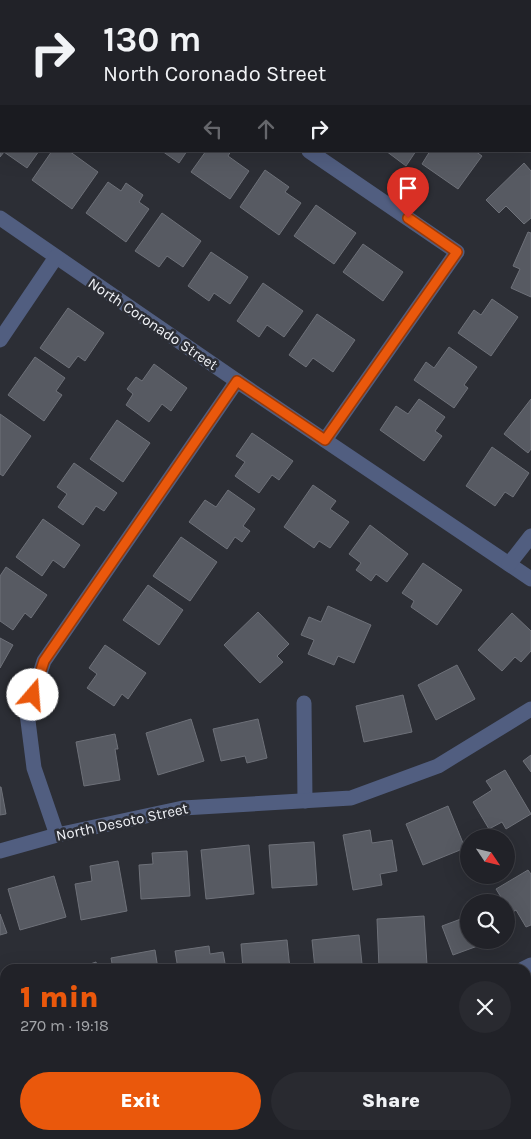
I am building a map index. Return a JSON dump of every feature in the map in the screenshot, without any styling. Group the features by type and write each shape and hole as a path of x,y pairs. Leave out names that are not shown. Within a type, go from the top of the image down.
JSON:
{"street":[{"path":"310,152 457,252 325,440"},
{"name":"North Coronado Street","path":"0,218 237,381 531,579"},
{"path":"0,340 56,257"},
{"path":"57,835 34,768 27,713 44,661 237,381"},
{"path":"509,564 531,536"},
{"path":"304,703 305,801"},
{"name":"North Desoto Street","path":"0,851 57,835 183,808 351,798 438,766 531,709"}],"building":[{"path":"4,152 38,152 27,168"},
{"path":"51,152 70,152 98,172 72,209 32,180"},
{"path":"163,152 186,152 179,163"},
{"path":"205,152 230,152 228,156 249,171 230,199 191,172"},
{"path":"387,152 415,152 406,166"},
{"path":"429,152 476,152 482,156 458,189 422,164"},
{"path":"524,163 531,171 531,218 524,224 506,206 499,213 486,200"},
{"path":"265,170 289,187 285,192 301,203 279,235 240,207"},
{"path":"108,182 121,191 126,183 143,195 139,202 149,209 126,242 86,213"},
{"path":"316,205 356,233 334,264 294,236"},
{"path":"162,213 201,241 183,267 167,256 159,267 135,251"},
{"path":"528,232 531,233 531,297 511,288 520,269 513,266"},
{"path":"363,244 403,272 383,301 343,272"},
{"path":"211,252 248,277 230,304 214,293 209,301 188,286"},
{"path":"263,283 303,311 284,337 267,325 259,337 237,321"},
{"path":"492,299 518,317 491,356 458,333 474,310 481,315"},
{"path":"68,308 104,333 85,361 78,356 69,368 40,348"},
{"path":"317,314 355,340 333,372 313,358 306,367 289,355"},
{"path":"449,347 477,367 464,385 468,388 454,408 414,380 426,362 434,368"},
{"path":"35,357 65,378 56,391 62,395 44,421 8,395"},
{"path":"154,364 187,388 171,411 162,404 149,422 126,405 133,394 127,389 136,377 142,381"},
{"path":"419,399 445,417 435,431 442,436 424,461 380,430 396,406 408,414"},
{"path":"531,399 531,449 528,453 504,434"},
{"path":"0,414 31,436 3,476 0,474"},
{"path":"117,420 150,443 123,482 90,459"},
{"path":"252,433 293,461 279,480 272,475 259,493 235,476 245,462 236,456"},
{"path":"492,447 529,473 513,497 505,492 495,506 466,486"},
{"path":"74,463 117,493 104,511 96,506 83,525 58,507 67,494 57,487"},
{"path":"313,485 336,501 330,509 349,522 330,548 319,541 314,548 284,527"},
{"path":"228,490 255,509 243,526 250,531 242,542 235,537 227,549 189,522 205,500 216,507"},
{"path":"43,519 80,545 64,568 53,560 42,576 16,557"},
{"path":"370,525 408,554 387,582 376,574 371,581 356,570 361,563 349,554"},
{"path":"181,537 217,562 190,601 153,576"},
{"path":"423,563 462,590 437,625 411,607 414,601 402,593"},
{"path":"6,567 47,595 31,618 25,613 13,630 0,621 0,576"},
{"path":"148,585 183,610 159,645 123,620"},
{"path":"328,606 371,625 354,663 338,656 334,665 308,654 314,640 301,635 309,617 321,622"},
{"path":"258,612 289,644 277,656 283,662 260,683 224,645"},
{"path":"512,613 531,631 531,651 521,662 515,657 502,671 478,650"},
{"path":"0,638 13,645 0,668"},
{"path":"105,645 146,673 128,699 122,694 114,706 87,688 97,674 89,668"},
{"path":"457,665 475,699 436,720 418,685"},
{"path":"403,695 412,732 364,742 356,706"},
{"path":"191,719 204,761 158,775 146,733"},
{"path":"258,719 267,758 247,763 245,756 221,761 213,729"},
{"path":"115,734 118,749 115,749 120,780 84,786 76,742"},
{"path":"531,755 531,772 523,761"},
{"path":"505,770 531,814 506,829 502,822 489,829 473,802 492,790 486,781"},
{"path":"0,787 6,814 0,815"},
{"path":"448,806 460,836 460,850 423,865 406,824"},
{"path":"370,830 372,843 392,840 397,871 380,874 382,885 353,890 343,835"},
{"path":"314,842 317,885 272,888 269,845"},
{"path":"249,845 254,894 206,899 201,850"},
{"path":"187,851 190,896 141,899 139,865 153,864 152,853"},
{"path":"118,861 127,911 81,920 75,884 92,881 90,866"},
{"path":"528,870 531,874 531,925 526,927 515,911 515,894 499,894 496,889 504,884 515,884 515,878"},
{"path":"54,876 66,917 20,930 8,889"},
{"path":"0,914 7,933 0,935"},
{"path":"424,916 427,964 379,964 377,919"},
{"path":"460,919 460,949 469,949 453,955 442,926"},
{"path":"359,935 362,964 314,964 312,940"},
{"path":"287,940 289,964 243,964 241,944"},
{"path":"209,946 210,954 223,952 225,964 177,964 175,951"},
{"path":"155,950 157,964 112,964 111,958"}],"route":[{"path":"33,695 44,661 237,381 325,440 457,252 408,218"}]}
